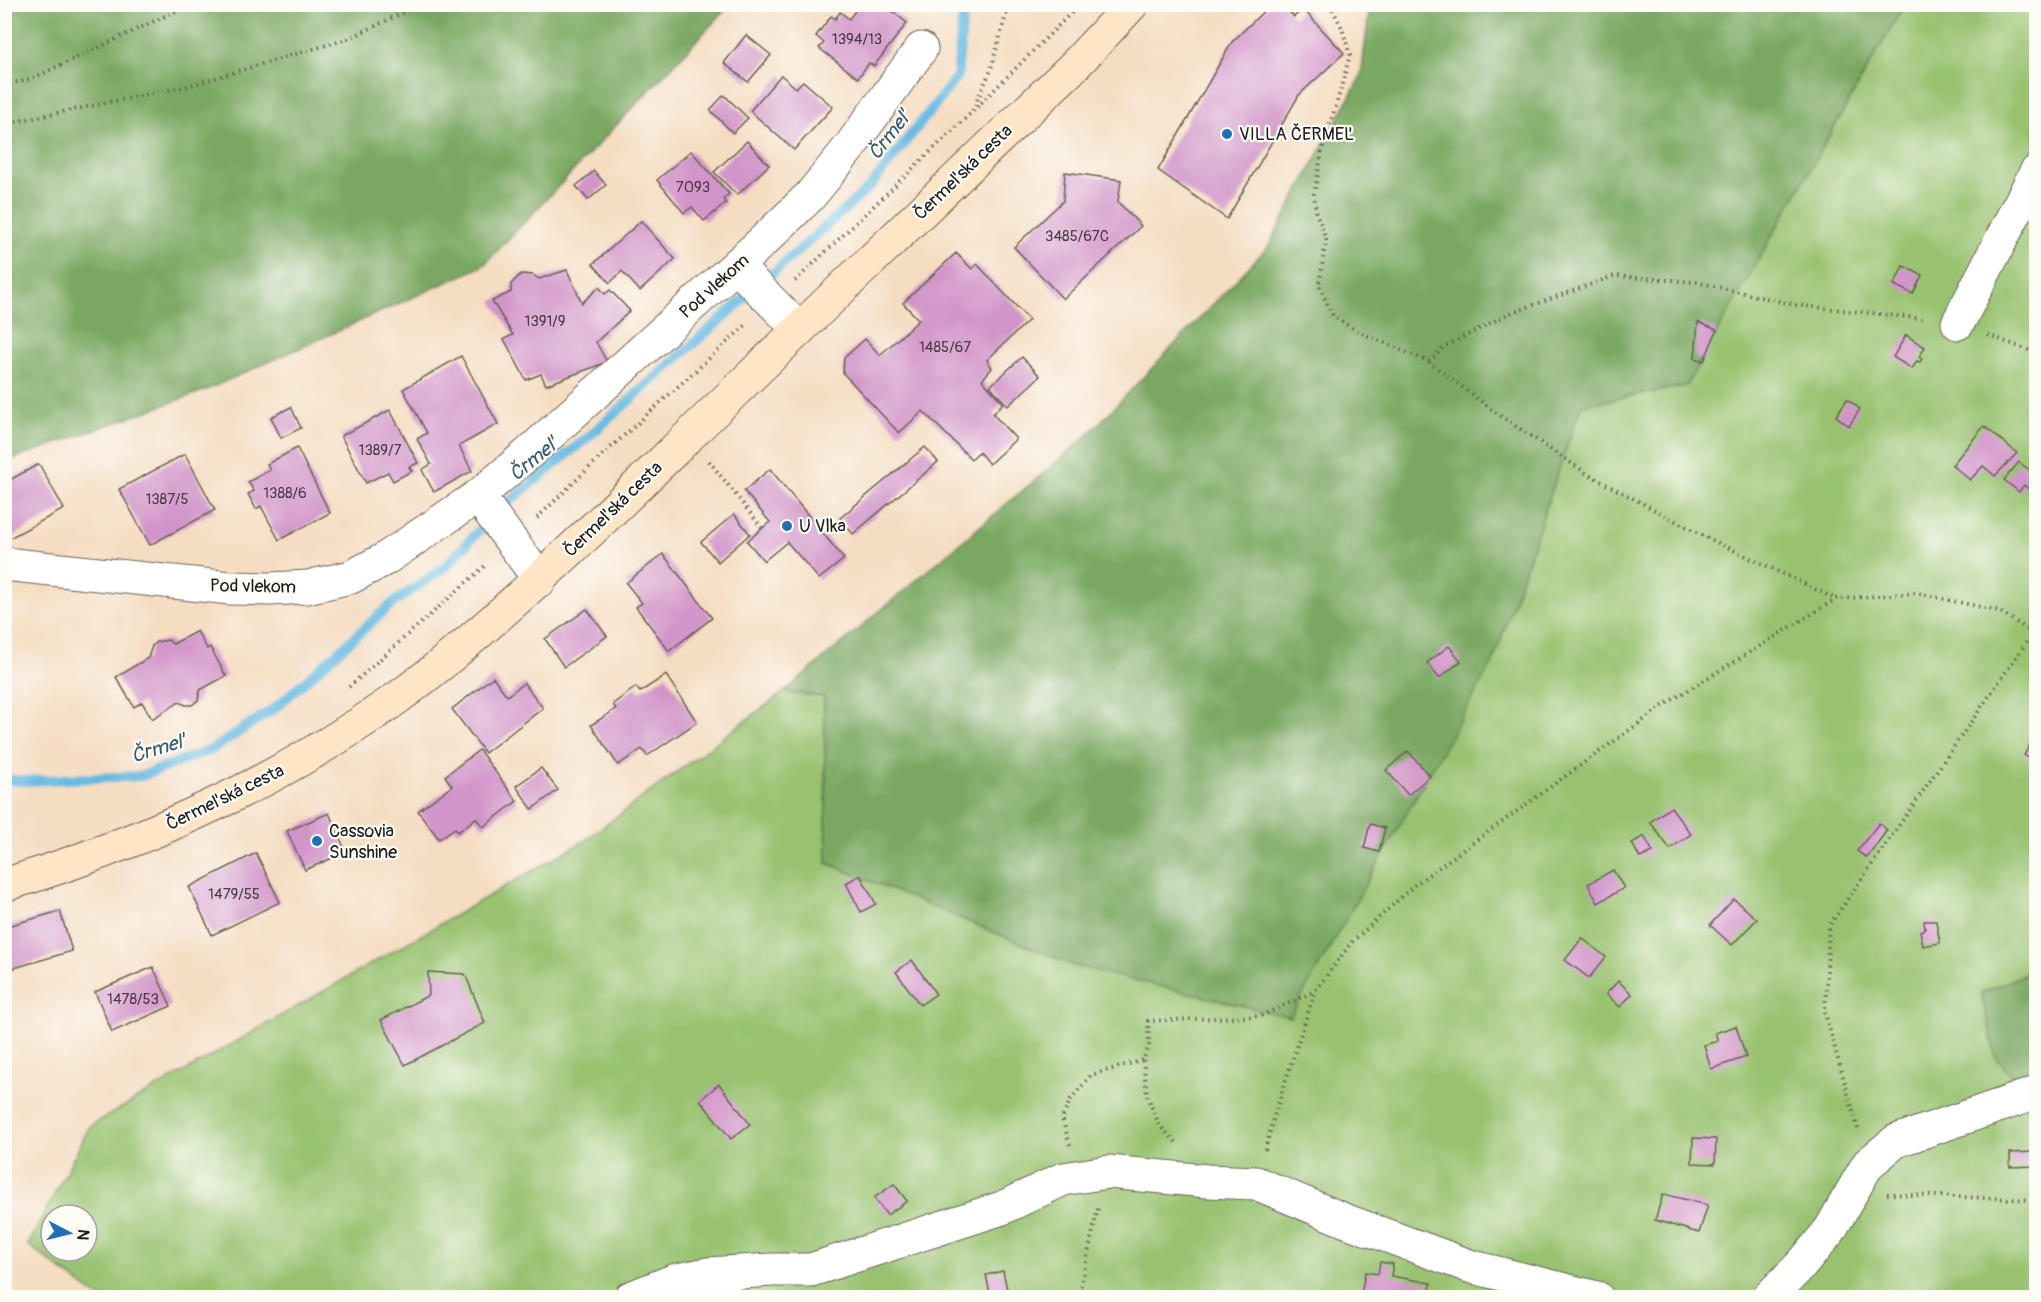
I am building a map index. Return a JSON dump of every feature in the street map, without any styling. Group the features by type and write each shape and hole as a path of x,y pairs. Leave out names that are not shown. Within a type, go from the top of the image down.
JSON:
{"main road":[{"name":"Čermeľská cesta","path":"4,885 50,871 124,843 193,815 259,783 392,702 442,664 540,580 1074,66 1132,4"}],"street":[{"name":"Pod vlekom","path":"4,564 230,588 307,587 351,577 385,560 484,503 564,422 750,280 921,49"},
{"path":"1958,322 2037,172"},
{"path":"750,280 800,329"},
{"path":"484,503 540,580"},
{"path":"1768,1298 1802,1264 1830,1230 1860,1178 1896,1141 2037,1093"},
{"path":"630,1298 673,1281 708,1274 811,1270 1002,1208 1063,1179 1100,1173 1256,1183 1344,1220 1469,1266 1597,1298"}],"path":[{"path":"4,85 32,79 178,10 185,4"},
{"path":"4,124 188,86 350,38 421,4"},
{"path":"1009,4 990,72 970,114 1080,4"},
{"path":"1330,4 1342,28 1350,55 1325,136 1314,194 1326,240 1319,285 1333,316 1357,331 1429,362 1502,417 1589,475 1708,538 1836,598"},
{"path":"1429,362 1444,347 1506,315 1614,276 1696,282 1795,305 1958,322 2037,353"},
{"path":"708,460 762,528"},
{"path":"1256,1183 1275,1113 1315,991 1352,942 1417,883 1667,703 1836,598 1917,593 1999,610 2035,634 1829,926 1825,1013 1860,1178 2037,1200"},
{"path":"1208,1181 1159,1125 1147,1095 1143,1060 1149,1046 1148,1021 1262,1016 1315,991"},
{"path":"1077,1298 1095,1215 1100,1173 1068,1143 1062,1118 1071,1099 1091,1075 1143,1060"}],"green space":[{"path":"5,4 730,5 483,266 206,390 5,462"},
{"path":"1370,5 1904,5 1686,386 1581,405 1493,662 1290,1017 1075,966 827,863 824,697 784,692 1086,437 1268,247 1361,76"},
{"path":"1904,5 2036,5 2036,970 1981,993 2036,1102 2036,1297 99,1298 52,1263 99,1263 99,1203 50,1203 90,1126 584,841 784,692 824,697 827,863 1493,662 1581,405 1686,386"},
{"path":"2036,970 2036,1102 1996,1058 1981,993"},
{"path":"39,1224 39,1253 28,1245"}],"building":[{"path":"860,4 884,4 907,23 874,66 869,63 858,78 819,48 824,43 816,36 831,16 835,19 840,12 849,19"},
{"name":"VILLA ČERMEĽ","path":"1271,4 1282,4 1294,17 1303,9 1344,53 1299,95 1227,219 1158,170 1232,42"},
{"path":"746,35 771,55 748,82 724,63"},
{"path":"781,75 796,88 803,81 833,107 794,150 750,111"},
{"path":"724,95 748,118 733,133 710,110"},
{"path":"747,141 769,165 737,195 714,172"},
{"path":"691,151 729,194 723,199 726,203 704,221 692,207 684,213 657,180"},
{"path":"594,171 606,185 588,200 576,186"},
{"path":"1065,172 1121,180 1118,202 1141,226 1063,299 1014,247 1063,201"},
{"path":"641,221 675,259 640,291 622,271 610,283 593,264"},
{"path":"956,253 972,269 977,264 1029,320 987,360 992,368 982,380 1003,403 993,414 1016,439 989,464 979,452 971,459 923,411 899,433 843,373 844,358 865,339 880,355 919,320 903,303"},
{"path":"1903,266 1922,275 1913,294 1894,285"},
{"path":"567,270 582,303 599,287 605,294 610,290 630,311 596,342 607,362 546,385 541,374 526,380 504,339 513,335 492,301 511,292 511,284 521,274 533,275 539,279"},
{"path":"1698,322 1717,330 1704,361 1695,358"},
{"path":"1906,335 1925,347 1919,357 1922,358 1920,362 1917,361 1912,369 1893,357"},
{"path":"461,356 498,424 459,446 472,471 434,492 422,470 431,464 417,439 427,433 403,389"},
{"path":"1022,357 1040,376 1008,406 990,386"},
{"path":"1847,399 1860,409 1849,426 1836,416"},
{"path":"291,407 301,428 281,438 271,417"},
{"path":"390,410 418,463 409,467 412,471 393,481 388,472 366,483 341,436"},
{"path":"1984,426 2017,453 1995,476 1983,466 1970,480 1952,465"},
{"path":"925,447 938,462 853,534 840,518"},
{"path":"297,448 330,513 279,540 261,506 256,509 248,494 254,491 248,482 270,470 267,464"},
{"path":"185,454 215,510 150,545 119,489"},
{"path":"2019,462 2036,475 2035,494 2024,485 2019,492 2004,480"},
{"path":"39,464 64,509 4,541 4,483"},
{"path":"770,469 844,559 819,579 787,542 764,561 747,541 770,522 744,491"},
{"path":"734,514 750,534 718,562 701,542"},
{"path":"663,554 712,618 669,651 636,607 642,603 626,583"},
{"path":"587,609 607,636 564,667 545,639"},
{"path":"197,631 207,649 210,647 226,676 200,690 198,700 192,705 179,702 152,719 142,702 134,707 116,677 148,658 156,642 168,640 173,644"},
{"path":"1449,646 1461,661 1439,678 1427,663"},
{"path":"666,675 697,722 647,756 642,749 618,765 591,725 616,709 613,704 636,687 640,692"},
{"path":"493,677 507,696 524,683 543,708 485,753 452,709"},
{"path":"2034,738 2036,740 2036,763 2024,755"},
{"path":"479,750 517,801 483,827 476,818 458,832 455,828 439,839 418,811 452,786 445,776"},
{"path":"1408,751 1430,776 1408,795 1386,770"},
{"path":"541,768 558,790 532,809 516,786"},
{"path":"1671,807 1691,834 1670,849 1650,822"},
{"name":"Cassovia Sunshine","path":"329,813 346,852 305,870 287,831"},
{"path":"1879,823 1887,830 1867,858 1857,851"},
{"path":"1370,824 1385,828 1379,852 1364,848"},
{"path":"1644,836 1653,852 1640,858 1632,843"},
{"path":"256,853 280,902 212,935 189,887"},
{"path":"1613,870 1624,888 1598,903 1588,884"},
{"path":"860,875 876,904 861,912 846,883"},
{"path":"1734,899 1757,919 1732,945 1710,925"},
{"path":"60,911 72,951 4,971 4,927"},
{"path":"1924,921 1936,921 1940,943 1923,946 1920,931 1925,929"},
{"path":"1582,938 1606,957 1589,978 1565,960"},
{"path":"912,960 936,994 920,1005 896,972"},
{"path":"153,967 171,1006 112,1032 95,992"},
{"path":"428,972 465,974 485,1023 405,1065 381,1020 429,995"},
{"path":"1618,981 1632,994 1620,1007 1606,994"},
{"path":"1736,1026 1746,1057 1711,1069 1704,1045 1718,1041 1715,1033"},
{"path":"719,1084 750,1124 731,1139 700,1100"},
{"path":"1693,1138 1716,1139 1715,1164 1692,1163"},
{"path":"2035,1152 2035,1166 2010,1167 2010,1153"},
{"path":"894,1184 907,1201 887,1215 874,1198"},
{"path":"1663,1194 1708,1205 1699,1233 1655,1220"},
{"path":"1380,1262 1393,1264 1391,1276 1431,1283 1429,1298 1367,1298 1367,1295 1361,1295 1365,1272 1378,1274"},
{"path":"1003,1271 1009,1298 991,1298 986,1275"}],"waterway":[{"name":"Črmeľ","path":"4,779 22,781 141,776 213,749 275,708 393,603 445,567 496,512 586,439 870,187 957,77 964,4"}],"place":[{"name":"VILLA ČERMEĽ","path":"1227,134"},
{"name":"U Vlka","path":"787,526"},
{"name":"Cassovia Sunshine","path":"317,841"}]}
